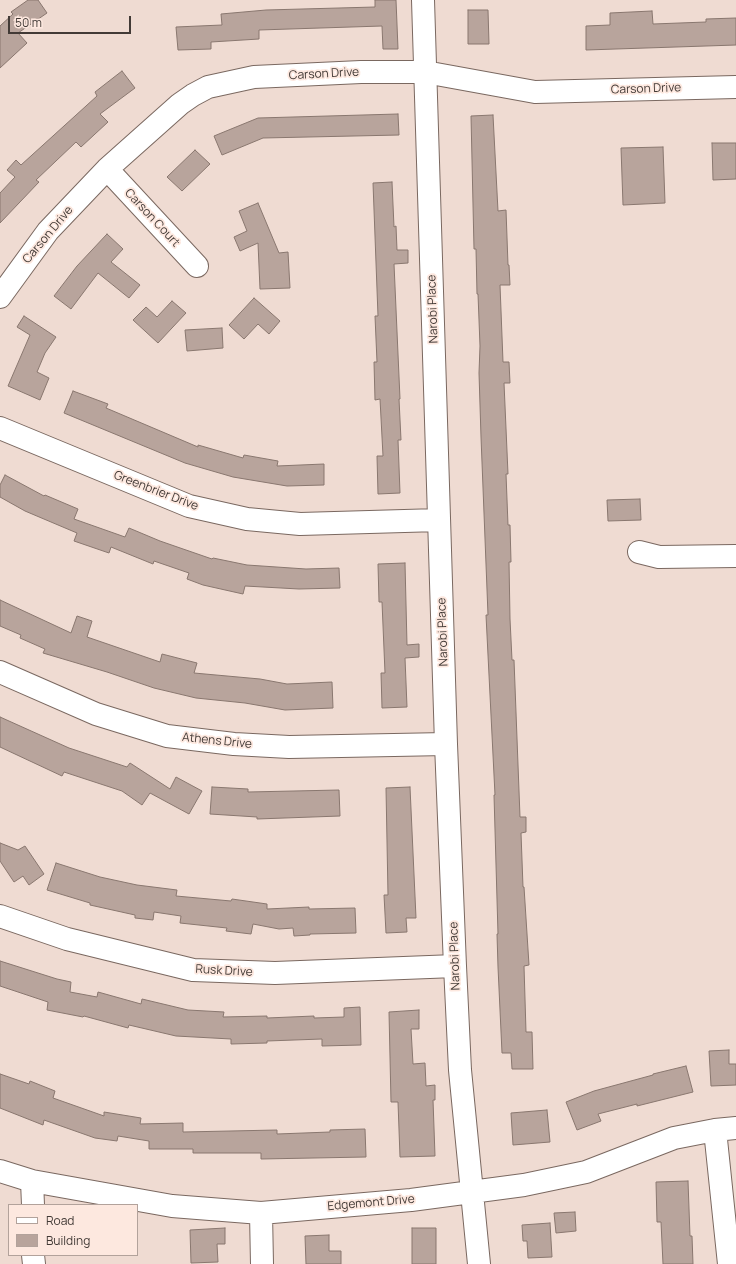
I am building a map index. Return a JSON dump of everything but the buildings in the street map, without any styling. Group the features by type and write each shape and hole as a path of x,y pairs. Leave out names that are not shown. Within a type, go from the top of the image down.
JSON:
{"street":[{"name":"Narobi Place","path":"423,0 446,744 455,966 460,1070 479,1264"},
{"name":"Carson Drive","path":"0,297 48,231 107,169 180,104 208,87 254,77 361,72 425,72 535,92 736,87"},
{"name":"Carson Court","path":"107,169 197,266"},
{"name":"Greenbrier Drive","path":"0,428 189,506 240,517 300,524 439,520"},
{"path":"639,552 659,557 736,556"},
{"name":"Athens Drive","path":"0,672 96,714 167,736 234,744 289,747 446,744"},
{"name":"Rusk Drive","path":"0,916 67,939 194,970 275,974 455,966"},
{"name":"Edgemont Drive","path":"0,1171 32,1181 172,1206 261,1213 411,1200 524,1186 586,1172 674,1138 714,1130 736,1128"},
{"path":"714,1130 729,1264"},
{"path":"32,1181 32,1204"},
{"path":"261,1213 262,1264"}]}
